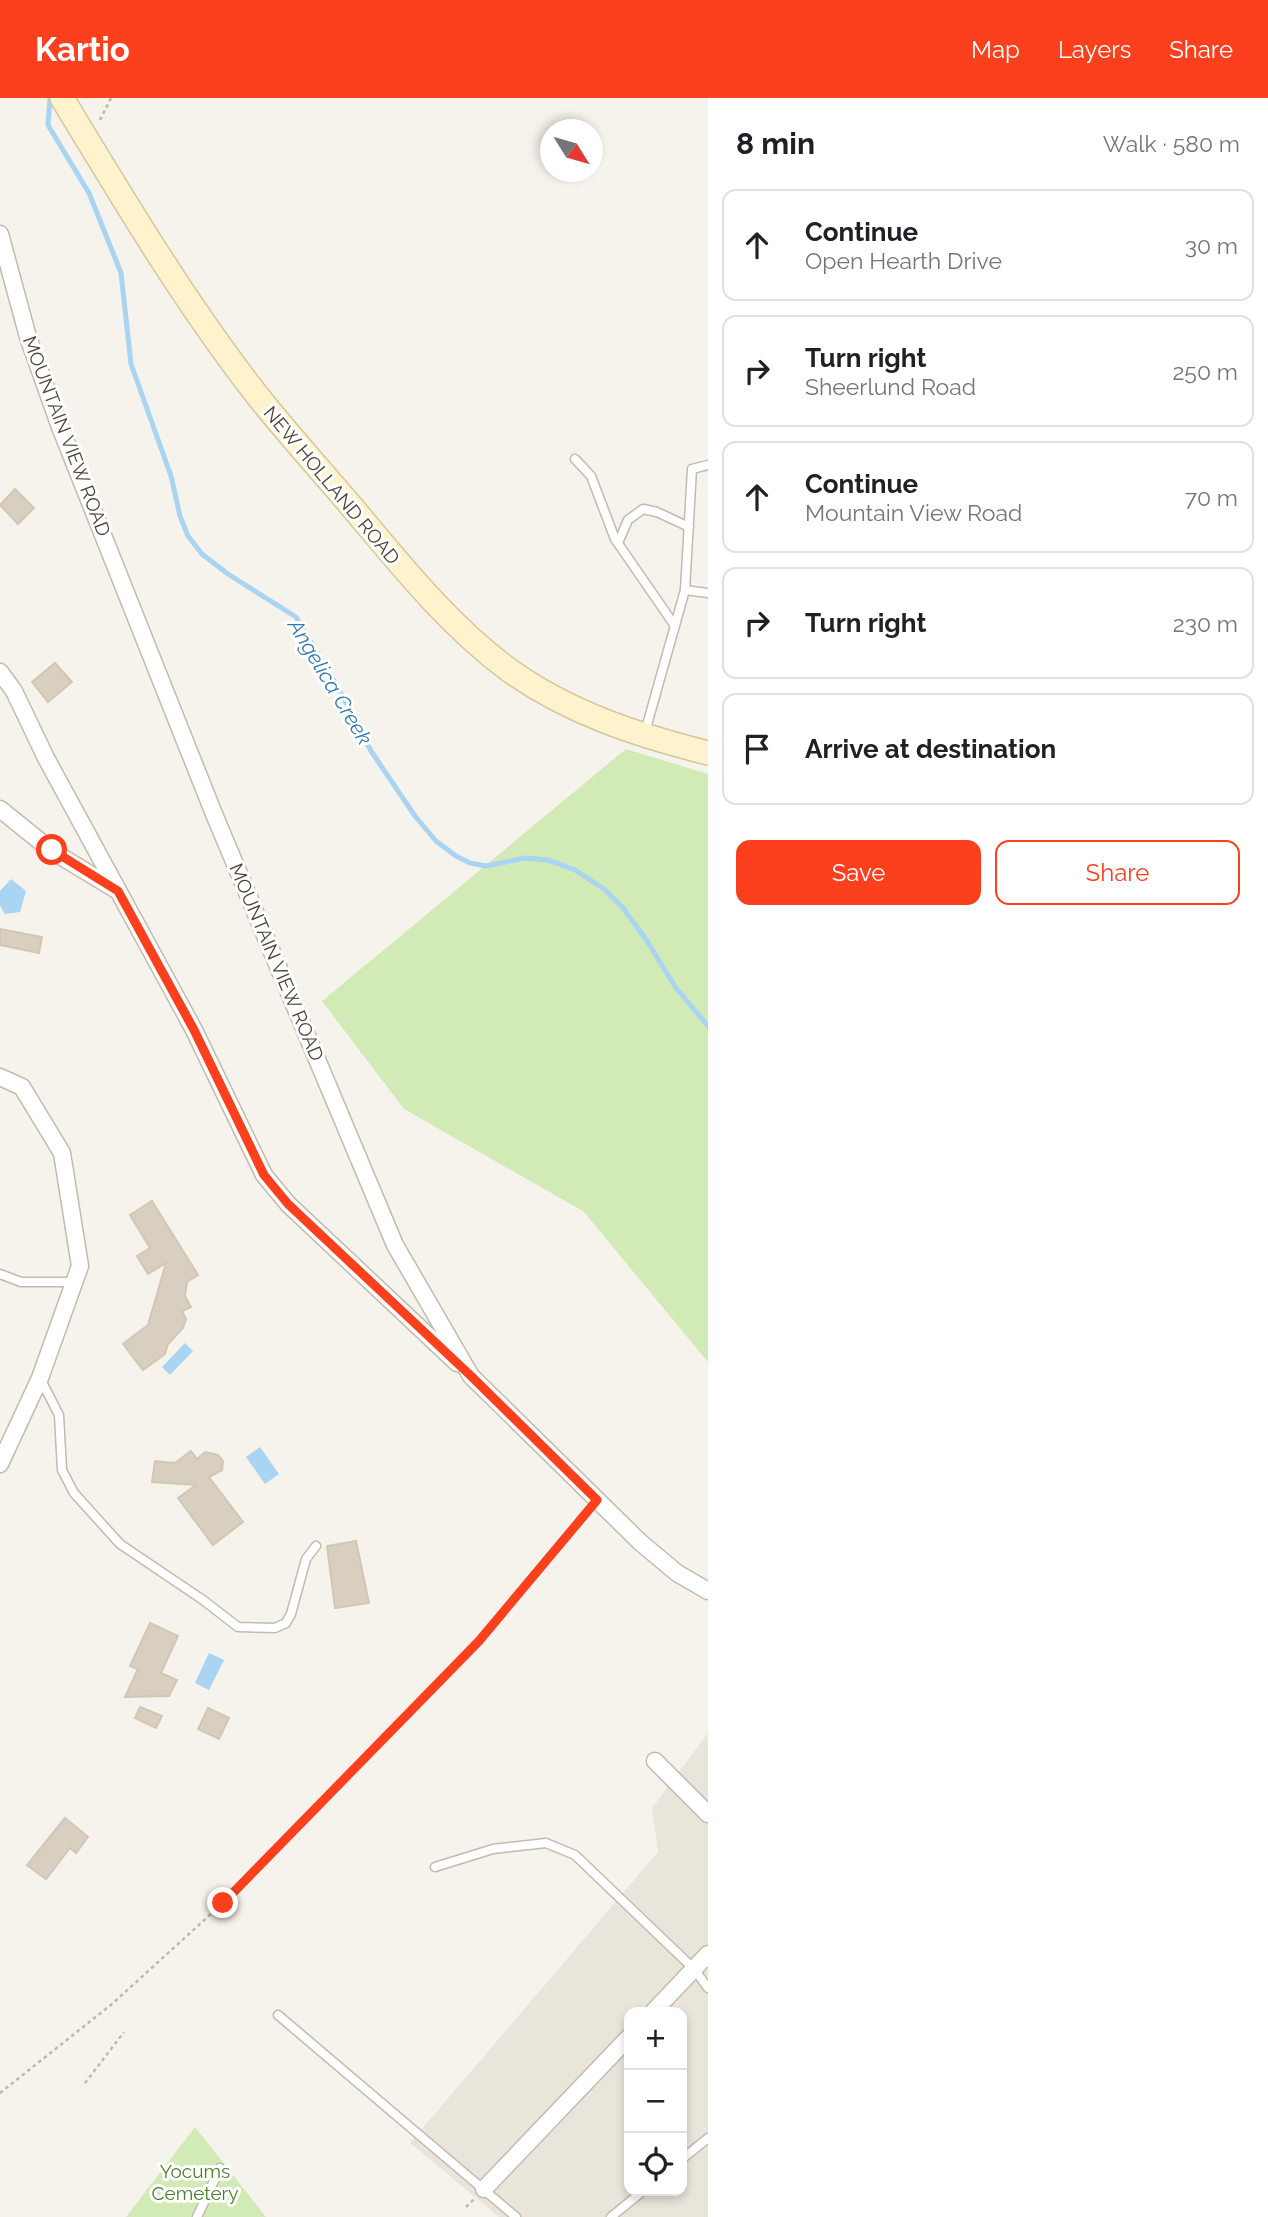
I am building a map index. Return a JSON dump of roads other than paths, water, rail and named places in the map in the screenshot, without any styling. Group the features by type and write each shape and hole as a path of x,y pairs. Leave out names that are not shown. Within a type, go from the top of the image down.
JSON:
{"main road":[{"name":"NEW HOLLAND ROAD","path":"66,105 157,252 254,392 408,576 454,624 511,671 572,707 644,735 708,752"}],"street":[{"name":"MOUNTAIN VIEW ROAD","path":"0,234 47,392 214,814 395,1245 471,1376 665,1564 708,1591"},
{"path":"0,672 14,691 46,758 194,1030 264,1175 288,1204 471,1376"},
{"path":"0,809 52,850 118,891"},
{"path":"0,1077 22,1087 62,1153 80,1266 40,1378 0,1464"},
{"path":"654,1761 708,1814"},
{"path":"658,2007 708,1954"},
{"path":"484,2189 624,2042"}],"lane":[{"path":"575,459 591,476 618,543 675,626"},
{"path":"644,735 685,590 692,469 708,465"},
{"path":"618,543 628,520 643,509 657,512 689,527"},
{"path":"685,590 708,593"},
{"path":"0,1275 21,1282 74,1282"},
{"path":"40,1378 59,1415 62,1470 74,1493 120,1544 238,1627 275,1628 286,1623 306,1559 316,1546"},
{"path":"435,1867 493,1849 546,1843 575,1855 694,1969 708,1988"},
{"path":"278,2015 516,2217"},
{"path":"687,2155 708,2138"},
{"path":"197,2217 220,2168"},
{"path":"611,2217 637,2196"}],"water":[{"path":"11,879 26,891 20,912 5,914 0,906 0,891"},
{"path":"185,1343 193,1351 170,1375 162,1367"},
{"path":"260,1447 279,1474 265,1484 246,1457"},
{"path":"209,1653 224,1660 209,1690 195,1683"}],"waterway":[{"name":"Angelica Creek","path":"50,98 48,125 89,193 121,273 131,364 171,476 180,516 188,536 202,554 228,574 296,617 336,684 371,751 415,816 436,841 456,856 470,863 486,866 525,858 548,860 575,870 604,889 623,908 676,988 708,1026"}],"park label":[{"name":"Yocums Cemetery","path":"195,2182"}]}
